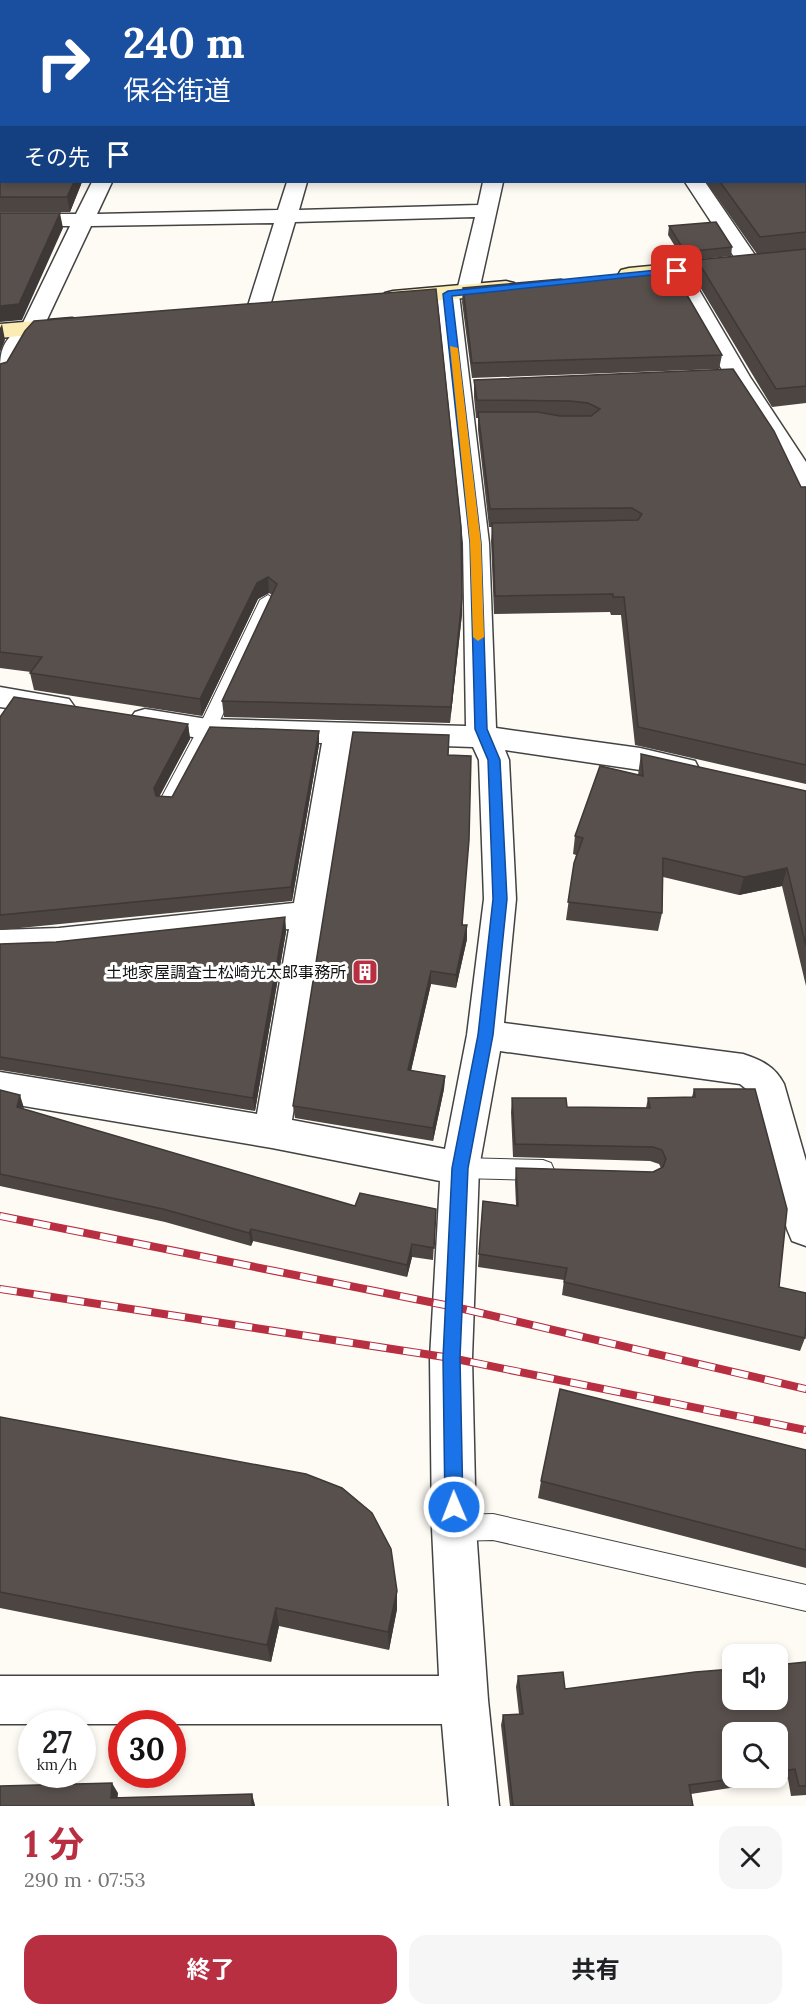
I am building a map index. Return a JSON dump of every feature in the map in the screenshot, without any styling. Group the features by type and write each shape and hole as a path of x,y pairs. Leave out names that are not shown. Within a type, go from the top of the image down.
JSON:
{"main road":[{"path":"608,278 806,257"},
{"path":"376,300 526,286"},
{"path":"234,311 281,308"},
{"path":"0,331 92,323"}],"street":[{"path":"0,372 17,341 32,328 102,183"},
{"path":"258,309 297,183"},
{"path":"474,1806 464,1700 454,1528 451,1358 460,1168 485,1035 500,899 494,760 481,729 481,534 468,424 470,388 458,293 493,183"},
{"path":"696,183 750,264"},
{"path":"0,220 173,221 286,215 485,211"},
{"path":"677,271 726,378 806,481"},
{"path":"0,697 80,709"},
{"path":"115,714 207,729 339,731 484,737 640,759 706,774"},
{"path":"272,1132 339,731"},
{"path":"0,943 59,941 308,914"},
{"path":"485,1035 742,1069 753,1073 766,1084 806,1229"},
{"path":"0,1087 272,1132 460,1168"},
{"path":"0,1700 464,1700"}],"lane":[{"path":"167,804 207,729 268,600"},
{"path":"460,1168 567,1171"},
{"path":"454,1528 494,1527 806,1598"}],"building":[{"path":"0,183 74,183 67,197 0,197"},
{"path":"721,183 806,183 806,232 760,237"},
{"path":"0,213 60,213 19,304 0,306"},
{"path":"716,222 732,247 685,252 669,226"},
{"path":"806,249 806,386 776,389 697,260"},
{"path":"673,271 722,355 472,363 463,288"},
{"path":"436,289 461,527 462,598 451,707 222,701 277,584 268,577 257,583 200,699 30,673 42,657 0,652 0,364 7,362 25,331 34,321"},
{"path":"733,369 774,431 801,487 806,487 806,765 638,727 624,597 613,597 613,594 495,596 492,523 638,520 642,514 632,508 490,509 478,412 538,412 560,416 591,416 600,409 588,403 570,401 477,400 474,380"},
{"path":"14,697 188,724 154,788 156,796 172,797 210,727 319,731 291,887 0,915 0,717"},
{"path":"353,732 449,735 448,755 471,756 469,840 462,925 467,925 456,975 431,971 408,1070 445,1076 433,1128 293,1106"},
{"path":"641,754 806,791 806,946 787,868 744,877 663,858 662,913 568,902 574,863 583,838 575,836 600,766 643,776"},
{"path":"285,917 253,1098 0,1057 0,944 56,942"},
{"path":"694,1089 755,1089 787,1209 779,1287 806,1293 805,1338 564,1282 567,1268 479,1254 483,1201 518,1206 516,1168 653,1172 663,1167 666,1159 662,1150 653,1147 515,1144 512,1098 566,1098 567,1107 650,1108 648,1098 695,1097"},
{"path":"0,1090 20,1095 17,1107 355,1206 360,1193 436,1209 434,1248 412,1244 407,1265 251,1229 249,1233 163,1209 0,1174"},
{"path":"560,1389 806,1450 806,1550 541,1481"},
{"path":"0,1417 306,1474 342,1488 372,1513 391,1549 397,1591 388,1632 276,1608 267,1645 0,1592"},
{"path":"806,1662 806,1786 799,1786 795,1769 788,1770 788,1722 722,1722 722,1780 689,1785 693,1806 513,1806 503,1715 523,1714 518,1676 563,1672 565,1689 722,1670 722,1710 788,1710 788,1664"},
{"path":"96,1783 108,1783 108,1788 112,1788 111,1798 252,1794 252,1806 0,1806 0,1786 96,1788"}],"railway":[{"path":"0,1216 455,1307 806,1389"},
{"path":"0,1289 451,1358 806,1430"}],"slow traffic":[{"path":"454,348 476,543 478,637"}],"place":[{"name":"土地家屋調査士松崎光太郎事務所","path":"365,972"}],"route":[{"path":"454,1507 451,1358 461,1190 460,1168 485,1035 500,899 494,760 481,729 476,543 448,294 677,271"}]}
